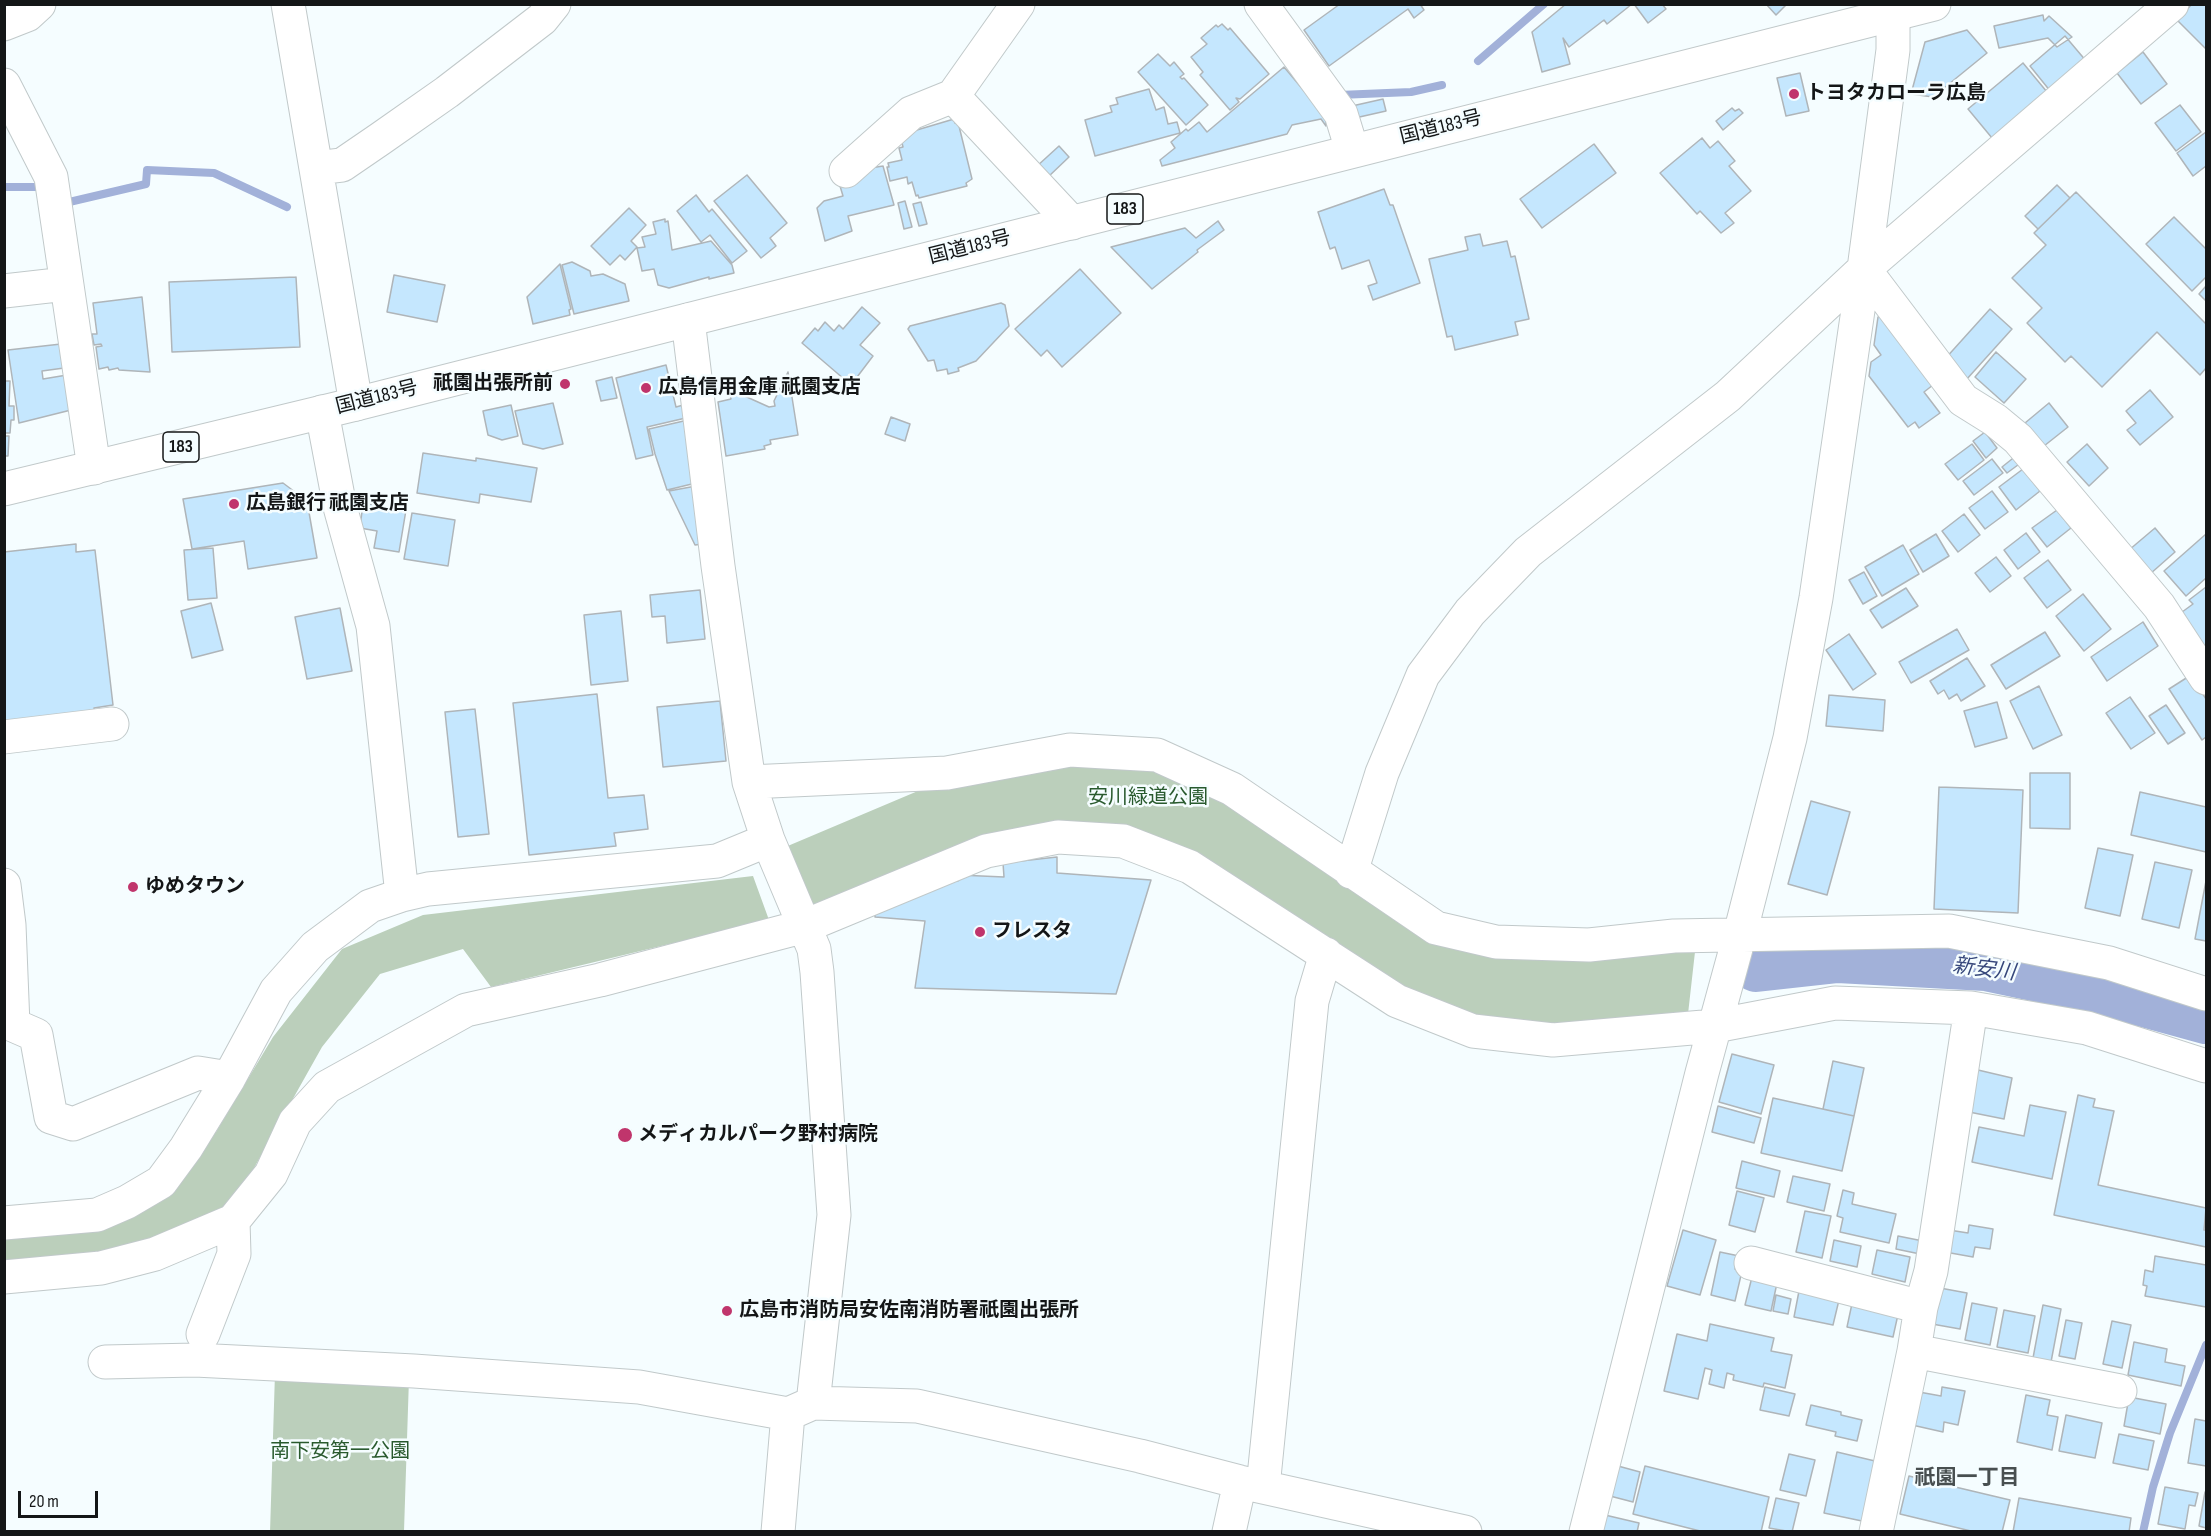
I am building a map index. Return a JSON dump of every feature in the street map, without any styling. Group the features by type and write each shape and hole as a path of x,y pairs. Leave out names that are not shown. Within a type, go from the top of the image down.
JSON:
{"main road":[{"path":"4,24 27,15 39,4"},
{"path":"288,4 356,404"},
{"path":"316,168 342,165 380,139 447,92 542,19 554,4"},
{"path":"846,171 911,113 953,96 1018,4"},
{"path":"1261,4 1341,114 1352,150"},
{"name":"国道183号","path":"4,489 356,404 1935,4"},
{"path":"1352,872 1382,773 1424,675 1470,612 1528,552 1728,396 1864,269 2172,4"},
{"path":"1586,1532 1792,727 1816,598 1864,269 1893,50 1893,15"},
{"path":"4,85 51,177 94,468"},
{"path":"953,96 1072,223"},
{"path":"1864,269 1964,400 1995,420 2018,439 2159,606 2206,678"},
{"path":"4,291 66,284"},
{"path":"688,320 718,566 749,782 768,840 814,950 818,972 834,1215 778,1532"},
{"path":"322,412 340,507 374,626 402,895"},
{"path":"4,737 112,724"},
{"path":"749,782 947,773 1070,750 1157,755 1232,789 1436,928 1496,942 1588,945 1674,936 1949,931 2109,963 2206,994"},
{"path":"4,1277 101,1268 155,1254 233,1221 271,1174 295,1122 327,1087 466,1010 600,980 805,926 986,851 1058,837 1123,842 1190,867 1397,1001 1473,1031 1552,1040 1715,1026 1835,1002 1971,1008 2087,1028 2206,1066"},
{"path":"4,1223 98,1215 127,1202 161,1182 186,1148 229,1078 276,991 315,947 370,906 428,889 717,861 768,840"},
{"path":"4,885 13,1025 36,1035 51,1117 73,1124 198,1073 229,1078"},
{"path":"1229,1532 1252,1485 1312,1000 1326,954"},
{"path":"1876,1532 1921,1307 1931,1271 1971,1008"},
{"path":"203,1334 234,1254 233,1221"},
{"path":"1751,1263 1921,1307"},
{"path":"1914,1351 2120,1391"},
{"path":"105,1362 195,1360 414,1371 639,1387 801,1409 917,1407 1140,1456 1252,1485 1465,1532"}],"green space":[{"name":"安川緑道公園","path":"1157,760 1431,933 1696,943 1688,1014 1573,1026 1476,1018 1394,983 1239,880 1050,825 814,912 783,848 925,788 1059,761"},
{"path":"753,876 769,920 491,987 463,949 380,974 322,1047 231,1209 122,1254 5,1273 5,1231 141,1205 216,1132 273,1037 342,949 423,915"},
{"name":"南下安第一公園","path":"275,1373 409,1378 404,1531 270,1532"}],"building":[{"path":"1340,4 1420,4 1424,10 1414,18 1408,9 1329,66 1304,30"},
{"path":"1566,4 1632,4 1607,24 1604,20 1569,47 1563,38 1570,64 1542,72 1532,32"},
{"path":"1634,4 1662,4 1666,9 1648,23"},
{"path":"1766,4 1787,4 1776,15"},
{"path":"2192,4 2206,4 2206,49 2177,20"},
{"path":"2043,15 2044,21 2049,16 2072,37 2057,47 2048,38 1999,48 1994,26"},
{"path":"1222,24 1228,30 1230,28 1269,74 1240,99 1236,98 1239,102 1230,110 1200,75 1203,72 1191,57 1207,44 1201,38 1216,25 1218,27"},
{"path":"1967,30 1987,53 1933,97 1911,94 1925,42"},
{"path":"2065,36 2087,62 2051,92 2030,66"},
{"path":"2143,52 2167,84 2141,104 2117,73"},
{"path":"1158,54 1170,66 1174,62 1184,74 1180,77 1184,78 1208,105 1186,125 1138,72"},
{"path":"2023,63 2052,98 1997,144 1968,109"},
{"path":"1284,67 1326,117 1326,126 1321,119 1292,125 1287,134 1162,166 1160,160 1175,148 1171,142 1186,129 1188,131 1199,122 1207,132"},
{"path":"1800,73 1809,111 1786,116 1777,78"},
{"path":"1149,89 1156,110 1164,107 1168,124 1177,122 1180,133 1095,156 1085,120 1112,112 1110,106 1118,104 1116,98"},
{"path":"1383,99 1386,111 1355,118 1352,106"},
{"path":"2180,105 2201,132 2176,151 2155,123"},
{"path":"1732,108 1735,111 1739,109 1743,113 1723,130 1716,121"},
{"path":"954,119 955,123 958,122 972,179 966,183 967,186 919,198 918,195 916,196 912,182 908,184 907,177 890,181 888,163 902,160 899,148 903,147 900,135"},
{"path":"2206,132 2206,166 2193,176 2177,153"},
{"path":"1702,138 1710,148 1718,141 1735,161 1729,166 1751,191 1725,213 1734,223 1721,233 1700,211 1697,214 1660,173"},
{"path":"1594,144 1616,173 1542,228 1520,199"},
{"path":"1059,146 1069,157 1047,178 1036,167"},
{"path":"883,166 894,205 848,216 852,231 825,241 817,208 824,201 843,196 840,186 853,183 864,169"},
{"path":"747,175 787,223 770,238 776,246 761,258 714,201"},
{"path":"2057,185 2070,198 2038,229 2025,216"},
{"path":"1384,189 1390,205 1393,205 1420,283 1373,300 1368,286 1377,283 1369,260 1342,269 1335,247 1330,249 1318,212"},
{"path":"2076,192 2206,324 2206,368 2200,375 2157,332 2102,387 2071,356 2065,362 2027,323 2042,308 2012,278 2046,245 2034,233"},
{"path":"696,195 709,212 712,209 747,251 732,263 710,235 701,242 677,211"},
{"path":"905,201 912,227 904,229 898,203"},
{"path":"921,202 927,224 919,226 913,204"},
{"path":"629,208 646,225 631,241 637,247 625,260 620,255 610,265 591,246"},
{"path":"2174,217 2206,249 2206,277 2192,291 2146,244"},
{"path":"665,219 665,222 668,221 672,250 711,241 732,265 734,273 669,288 658,285 654,269 642,271 637,248 645,247 642,237 656,234 653,222"},
{"path":"1218,221 1224,230 1152,289 1111,247 1185,228 1196,238"},
{"path":"1480,234 1483,246 1507,241 1511,257 1515,256 1529,319 1515,322 1518,335 1455,350 1452,336 1447,337 1429,259 1468,250 1465,237"},
{"path":"572,262 590,271 591,276 603,274 625,284 629,301 574,314 562,265"},
{"path":"560,264 571,309 569,310 570,315 533,324 527,297"},
{"path":"1080,269 1121,313 1062,367 1047,350 1041,356 1015,329"},
{"path":"394,275 445,285 437,322 387,312"},
{"path":"296,277 300,347 172,352 169,282"},
{"path":"2206,286 2206,301 2199,294"},
{"path":"142,297 150,372 119,370 118,368 109,370 108,367 99,369 96,347 102,346 101,344 94,345 92,334 97,334 93,303"},
{"path":"1001,303 1005,305 1009,326 976,361 958,368 959,371 948,374 947,369 937,371 934,360 928,361 908,329 910,326"},
{"path":"862,307 880,323 860,345 873,356 851,385 802,343 815,328 818,331 825,322 834,331 839,325 843,329"},
{"path":"1990,309 2012,329 1966,380 1944,360"},
{"path":"1888,310 1933,385 1924,392 1940,413 1919,428 1915,422 1908,427 1869,376 1871,362 1881,355 1874,345 1878,317"},
{"path":"61,344 64,368 42,371 43,379 67,375 71,410 19,423 8,350"},
{"path":"1996,352 2026,379 2004,403 1975,377"},
{"path":"666,365 676,407 687,404 690,417 647,427 653,455 636,459 616,378"},
{"path":"788,372 798,435 770,440 771,444 764,446 765,449 726,456 718,402 731,399 729,389 769,407 775,406 774,401"},
{"path":"612,377 617,398 601,401 596,381"},
{"path":"4,381 10,381 9,406 14,406 14,420 11,420 10,433 4,433"},
{"path":"2150,390 2173,417 2140,445 2127,430 2136,423 2126,411"},
{"path":"553,403 563,444 543,449 523,444 515,411"},
{"path":"2049,403 2068,427 2044,446 2025,423"},
{"path":"511,405 518,436 502,440 488,435 483,411"},
{"path":"891,417 910,424 905,441 885,434"},
{"path":"688,420 696,483 667,490 649,429"},
{"path":"1985,432 1997,448 1986,458 1973,441"},
{"path":"4,436 9,436 8,456 4,456"},
{"path":"1972,444 1984,460 1958,480 1945,464"},
{"path":"2087,444 2108,468 2089,486 2067,462"},
{"path":"423,453 476,461 476,458 537,468 531,502 480,494 479,503 417,493"},
{"path":"2017,455 2022,462 2007,473 2002,467"},
{"path":"1992,459 2003,473 1974,495 1963,481"},
{"path":"2023,469 2040,491 2016,510 1999,487"},
{"path":"283,483 307,501 317,558 248,569 244,541 192,549 183,499"},
{"path":"696,486 703,544 695,545 669,491"},
{"path":"1992,491 2008,512 1985,529 1969,508"},
{"path":"363,503 406,510 399,552 374,548 377,531 360,528"},
{"path":"2057,510 2071,528 2047,547 2032,528"},
{"path":"412,513 455,520 448,566 404,559"},
{"path":"1964,514 1980,535 1958,552 1942,531"},
{"path":"2155,528 2175,552 2150,574 2129,550"},
{"path":"2026,533 2040,552 2018,569 2004,550"},
{"path":"1936,534 1949,556 1923,572 1910,550"},
{"path":"2206,534 2206,578 2186,596 2164,571"},
{"path":"76,544 76,552 95,550 113,705 94,708 97,731 4,742 4,552"},
{"path":"1903,545 1919,574 1882,596 1865,567"},
{"path":"213,548 217,598 188,600 184,550"},
{"path":"1996,557 2011,576 1990,592 1975,573"},
{"path":"2048,560 2071,590 2047,608 2024,578"},
{"path":"1864,572 1877,596 1863,604 1849,580"},
{"path":"2206,587 2206,654 2178,615 2193,604 2189,600"},
{"path":"1906,588 1918,606 1882,628 1870,610"},
{"path":"700,590 705,639 667,643 665,616 652,617 650,595"},
{"path":"2083,594 2111,629 2084,651 2056,616"},
{"path":"211,603 223,650 192,658 181,611"},
{"path":"340,608 352,671 307,679 295,617"},
{"path":"621,611 628,681 591,685 584,615"},
{"path":"2143,622 2158,646 2107,681 2091,657"},
{"path":"1957,629 1969,650 1911,683 1899,662"},
{"path":"2045,632 2060,656 2006,689 1991,665"},
{"path":"1849,634 1876,674 1853,690 1826,650"},
{"path":"1967,658 1985,686 1961,701 1957,694 1949,699 1944,690 1938,694 1930,681"},
{"path":"2191,675 2206,699 2206,737 2202,740 2169,689"},
{"path":"2039,686 2062,735 2033,749 2010,701"},
{"path":"597,694 608,798 644,795 648,829 614,833 616,846 529,855 513,703"},
{"path":"1829,695 1885,700 1883,731 1826,726"},
{"path":"2130,697 2155,733 2131,749 2106,713"},
{"path":"720,701 726,761 663,767 657,707"},
{"path":"1997,702 2007,738 1975,747 1964,711"},
{"path":"2166,705 2185,733 2168,744 2149,716"},
{"path":"475,709 489,834 458,837 445,712"},
{"path":"2030,773 2070,773 2070,829 2030,828"},
{"path":"1939,787 2023,790 2018,913 1934,909"},
{"path":"2140,792 2206,807 2206,852 2131,835"},
{"path":"1811,801 1850,812 1827,895 1788,884"},
{"path":"2098,848 2133,855 2120,916 2085,908"},
{"path":"1057,857 1057,873 1151,880 1116,994 915,988 925,921 875,917 875,904 939,879 958,881 959,875 1004,877 1003,863"},
{"path":"2155,862 2192,870 2179,928 2142,919"},
{"path":"2206,881 2206,941 2195,939"},
{"path":"1732,1054 1774,1065 1761,1114 1719,1102"},
{"path":"1833,1061 1864,1068 1854,1116 1823,1109"},
{"path":"1978,1070 2012,1078 2004,1119 1969,1112"},
{"path":"2078,1095 2095,1099 2093,1107 2114,1111 2098,1185 2206,1208 2204,1230 2206,1230 2206,1247 2054,1215"},
{"path":"1773,1098 1854,1116 1842,1171 1761,1153"},
{"path":"2030,1105 2066,1112 2052,1179 1972,1162 1979,1127 2024,1136"},
{"path":"1718,1106 1761,1118 1754,1143 1712,1132"},
{"path":"1742,1161 1780,1171 1774,1197 1736,1188"},
{"path":"1793,1176 1830,1184 1824,1211 1787,1202"},
{"path":"1843,1190 1854,1193 1852,1204 1896,1214 1889,1243 1840,1232 1843,1218 1837,1216"},
{"path":"1737,1191 1764,1198 1755,1232 1729,1225"},
{"path":"1805,1211 1831,1216 1822,1258 1796,1252"},
{"path":"1969,1225 1993,1229 1990,1249 1975,1247 1973,1257 1945,1252 1949,1230 1968,1233"},
{"path":"1683,1230 1716,1240 1700,1295 1667,1286"},
{"path":"1898,1236 1923,1241 1920,1254 1896,1249"},
{"path":"1834,1240 1861,1246 1857,1267 1830,1261"},
{"path":"1877,1250 1910,1257 1905,1282 1872,1274"},
{"path":"1720,1252 1739,1256 1735,1269 1742,1271 1735,1301 1711,1295"},
{"path":"2155,1256 2206,1265 2206,1307 2145,1296 2147,1286 2143,1285 2145,1270 2153,1272"},
{"path":"1752,1277 1777,1283 1771,1311 1745,1305"},
{"path":"1940,1288 1967,1293 1960,1329 1932,1324"},
{"path":"1799,1291 1839,1300 1833,1325 1794,1317"},
{"path":"1776,1295 1791,1299 1788,1314 1773,1311"},
{"path":"1853,1299 1899,1310 1893,1337 1847,1327"},
{"path":"1972,1303 1997,1308 1990,1345 1965,1340"},
{"path":"2043,1305 2061,1309 2051,1362 2033,1358"},
{"path":"2004,1310 2035,1316 2028,1353 1997,1347"},
{"path":"2066,1320 2082,1323 2075,1359 2059,1356"},
{"path":"2112,1321 2131,1325 2122,1368 2103,1364"},
{"path":"1710,1324 1774,1338 1771,1351 1792,1355 1785,1388 1764,1383 1763,1387 1733,1380 1734,1375 1727,1373 1724,1388 1709,1384 1712,1370 1705,1368 1698,1399 1664,1391 1677,1334 1707,1341"},
{"path":"2134,1342 2167,1349 2165,1362 2185,1366 2181,1386 2128,1375"},
{"path":"1765,1387 1795,1394 1789,1416 1760,1410"},
{"path":"1942,1387 1965,1391 1958,1425 1944,1422 1943,1432 1912,1425 1919,1392 1941,1396"},
{"path":"2026,1395 2050,1400 2047,1415 2058,1417 2052,1450 2017,1442"},
{"path":"2129,1397 2166,1404 2160,1434 2124,1426"},
{"path":"1811,1405 1862,1420 1857,1441 1835,1436 1836,1432 1806,1425"},
{"path":"2066,1415 2102,1423 2095,1458 2059,1451"},
{"path":"2195,1419 2206,1421 2206,1466 2188,1463"},
{"path":"2119,1434 2154,1441 2148,1470 2113,1463"},
{"path":"1837,1452 1875,1461 1862,1521 1824,1513"},
{"path":"1789,1454 1815,1460 1806,1496 1780,1490"},
{"path":"1618,1466 1640,1472 1633,1502 1610,1496"},
{"path":"1645,1466 1769,1497 1761,1532 1704,1532 1633,1514"},
{"path":"1909,1476 2010,1500 2002,1532 1975,1532 1900,1514"},
{"path":"2165,1487 2198,1493 2195,1506 2189,1505 2185,1529 2158,1524"},
{"path":"2206,1493 2206,1528 2199,1526"},
{"path":"1776,1498 1799,1503 1792,1532 1769,1528"},
{"path":"2019,1498 2131,1518 2129,1532 2013,1532"},
{"path":"1605,1515 1639,1523 1637,1532 1601,1532"}],"waterway":[{"path":"1478,61 1544,4"},
{"path":"1339,95 1411,92 1442,85"},
{"path":"65,203 146,184 147,170 214,173 287,207"},
{"path":"4,187 44,187"},
{"name":"新安川","path":"1756,968 1838,959 1986,967 2104,992 2206,1020"},
{"path":"2143,1532 2153,1487 2170,1433 2206,1345"}],"place":[{"name":"トヨタカローラ広島","path":"1794,94"},
{"name":"祇園出張所前","path":"565,384"},
{"name":"広島信用金庫 祇園支店","path":"646,388"},
{"name":"広島銀行 祇園支店","path":"234,504"},
{"name":"ゆめタウン","path":"133,887"},
{"name":"フレスタ","path":"980,932"},
{"name":"メディカルパーク野村病院","path":"625,1135"},
{"name":"広島市消防局安佐南消防署祇園出張所","path":"727,1311"}],"district":[{"name":"祇園一丁目","path":"1967,1479"}]}
